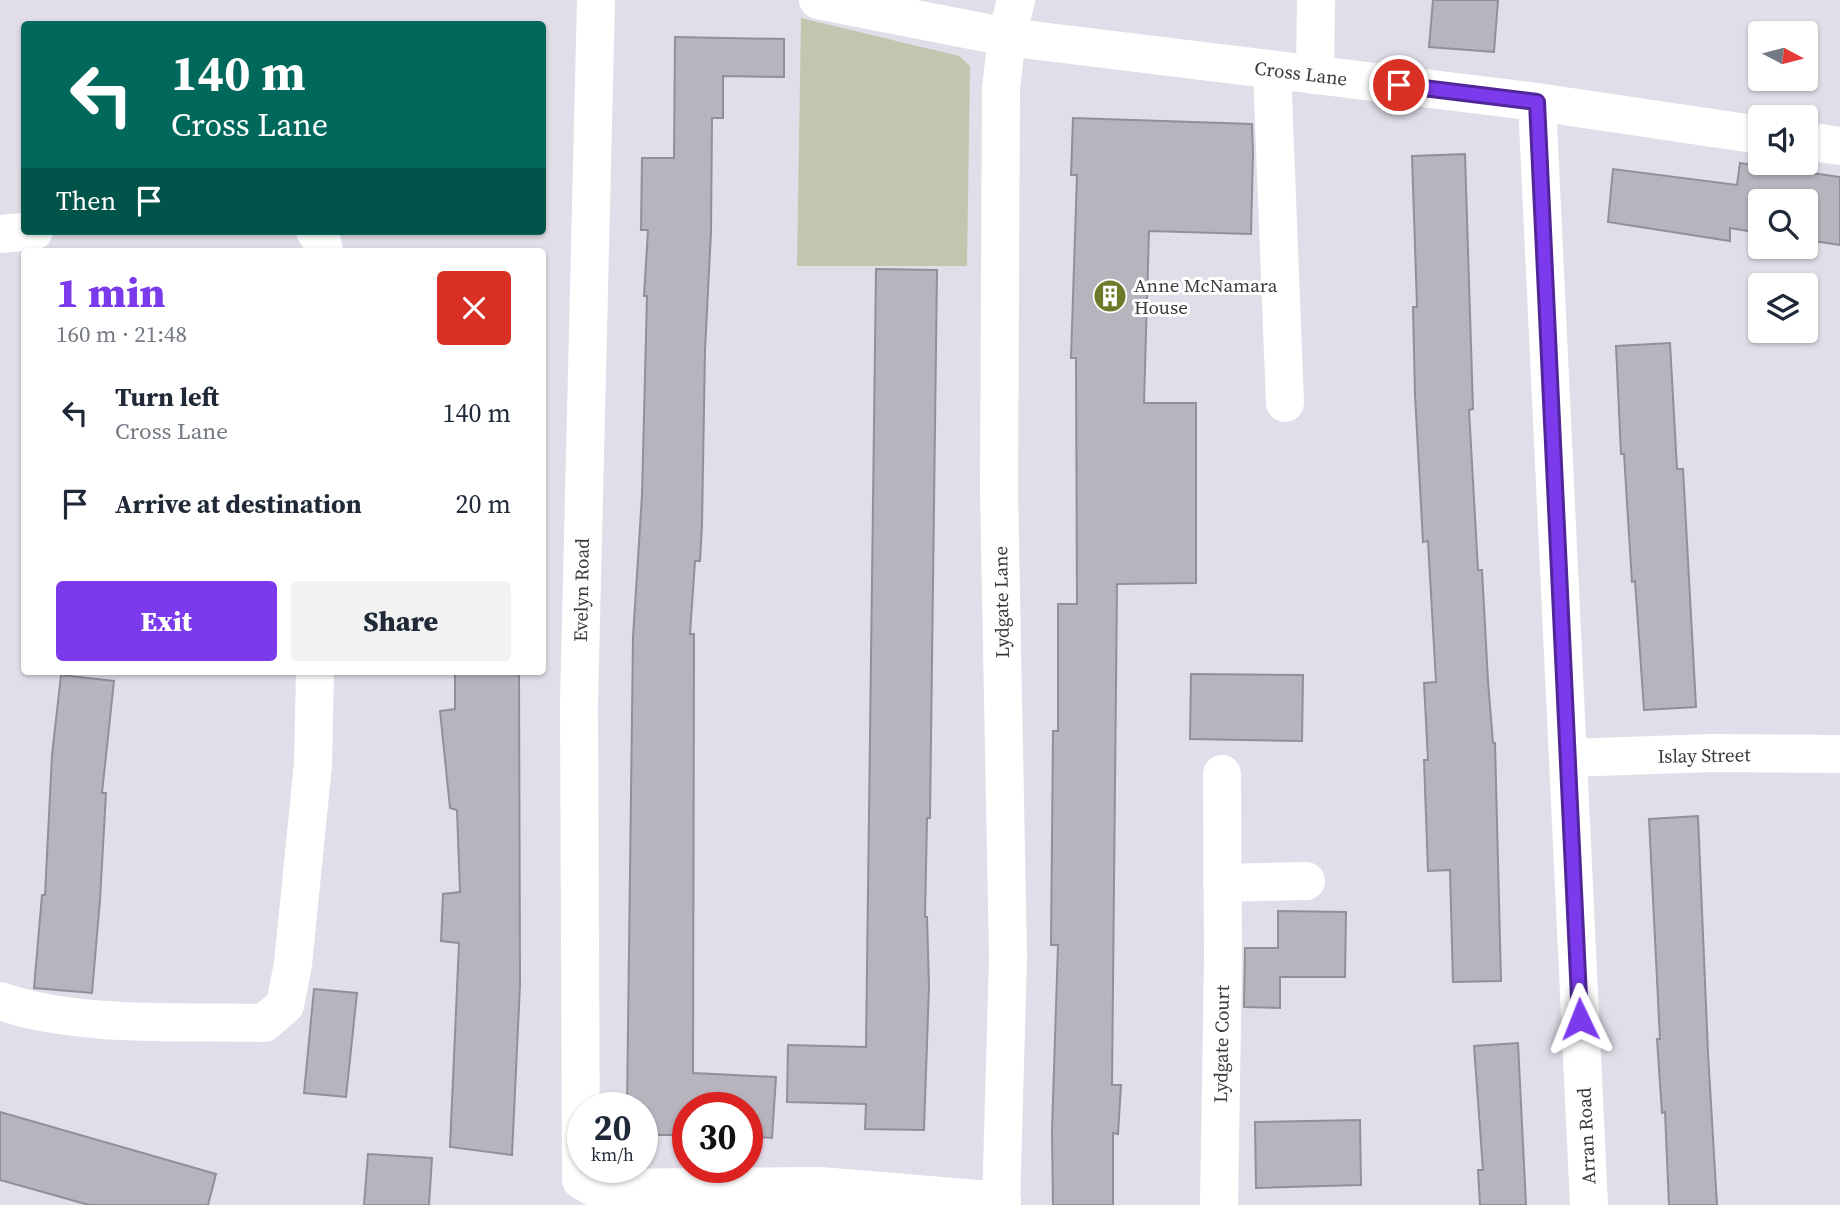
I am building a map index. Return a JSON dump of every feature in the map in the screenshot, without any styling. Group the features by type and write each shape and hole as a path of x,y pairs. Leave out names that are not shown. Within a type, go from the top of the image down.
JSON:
{"street":[{"name":"Evelyn Road","path":"596,0 579,703 581,1180 595,1188 820,1186 1001,1203"},
{"name":"Cross Lane","path":"818,0 1007,37 1537,102 1748,133"},
{"name":"Lydgate Lane","path":"1001,1203 1008,958 999,491 1001,88 1007,37 1016,0"},
{"path":"1315,75 1316,0"},
{"path":"1272,70 1285,402"},
{"name":"Arran Road","path":"1537,102 1589,1205"},
{"path":"1818,143 1840,146"},
{"path":"0,234 21,232"},
{"path":"0,1001 27,1010 116,1020 264,1023 285,1005 293,964 313,764 315,675"},
{"name":"Islay Street","path":"1569,758 1711,753 1840,754"},
{"name":"Lydgate Court","path":"1219,1205 1222,774"},
{"path":"1222,883 1306,881"}],"green space":[{"path":"801,18 959,56 970,66 967,266 797,266"}],"building":[{"path":"1433,0 1498,0 1494,52 1429,47"},
{"path":"675,37 784,39 784,77 723,76 723,118 712,118 702,525 700,561 695,561 690,634 694,634 693,1073 776,1077 772,1138 763,1137 763,1092 672,1092 672,1135 658,1135 658,1092 627,1092 633,637 642,495 647,296 644,296 648,230 641,230 642,158 674,158"},
{"path":"1073,118 1252,124 1251,234 1149,231 1144,403 1196,403 1196,583 1117,584 1112,1085 1121,1085 1118,1134 1113,1133 1113,1205 1053,1205 1052,1130 1058,945 1051,945 1053,731 1058,731 1058,604 1077,604 1076,358 1071,358 1077,175 1071,175"},
{"path":"1465,154 1473,409 1469,410 1478,570 1482,570 1488,681 1495,743 1501,981 1453,982 1450,870 1428,871 1424,760 1428,760 1424,683 1436,682 1428,541 1423,542 1415,395 1413,307 1417,307 1412,156"},
{"path":"1740,163 1748,164 1748,175 1818,174 1840,177 1840,245 1818,242 1818,189 1748,189 1748,231 1730,228 1730,241 1608,222 1613,169 1737,185"},
{"path":"876,269 937,270 930,818 927,818 925,917 929,986 924,1130 865,1129 866,1104 787,1102 788,1045 866,1047"},
{"path":"1670,343 1677,469 1683,469 1696,707 1644,710 1624,454 1621,454 1616,346"},
{"path":"1191,674 1303,675 1302,741 1190,739"},
{"path":"61,675 114,681 102,793 106,793 92,993 34,988 42,895 45,895 52,755"},
{"path":"455,675 519,675 520,985 512,1155 450,1147 459,943 441,941 443,894 460,892 457,810 450,808 440,711 455,709"},
{"path":"1698,816 1717,1205 1669,1205 1665,1112 1662,1113 1657,1039 1660,1039 1649,819"},
{"path":"1278,911 1346,912 1345,977 1280,977 1280,1008 1244,1007 1245,948 1278,948"},
{"path":"314,989 357,993 346,1097 304,1093"},
{"path":"1518,1043 1526,1205 1480,1205 1478,1170 1483,1170 1474,1046"},
{"path":"0,1112 216,1174 208,1205 89,1205 0,1180"},
{"path":"1360,1120 1361,1185 1256,1188 1255,1122"},
{"path":"368,1154 432,1158 429,1205 364,1205"}],"place":[{"name":"Anne McNamara House","path":"1110,296"}],"route":[{"path":"1399,85 1537,102 1580,1019"}]}
